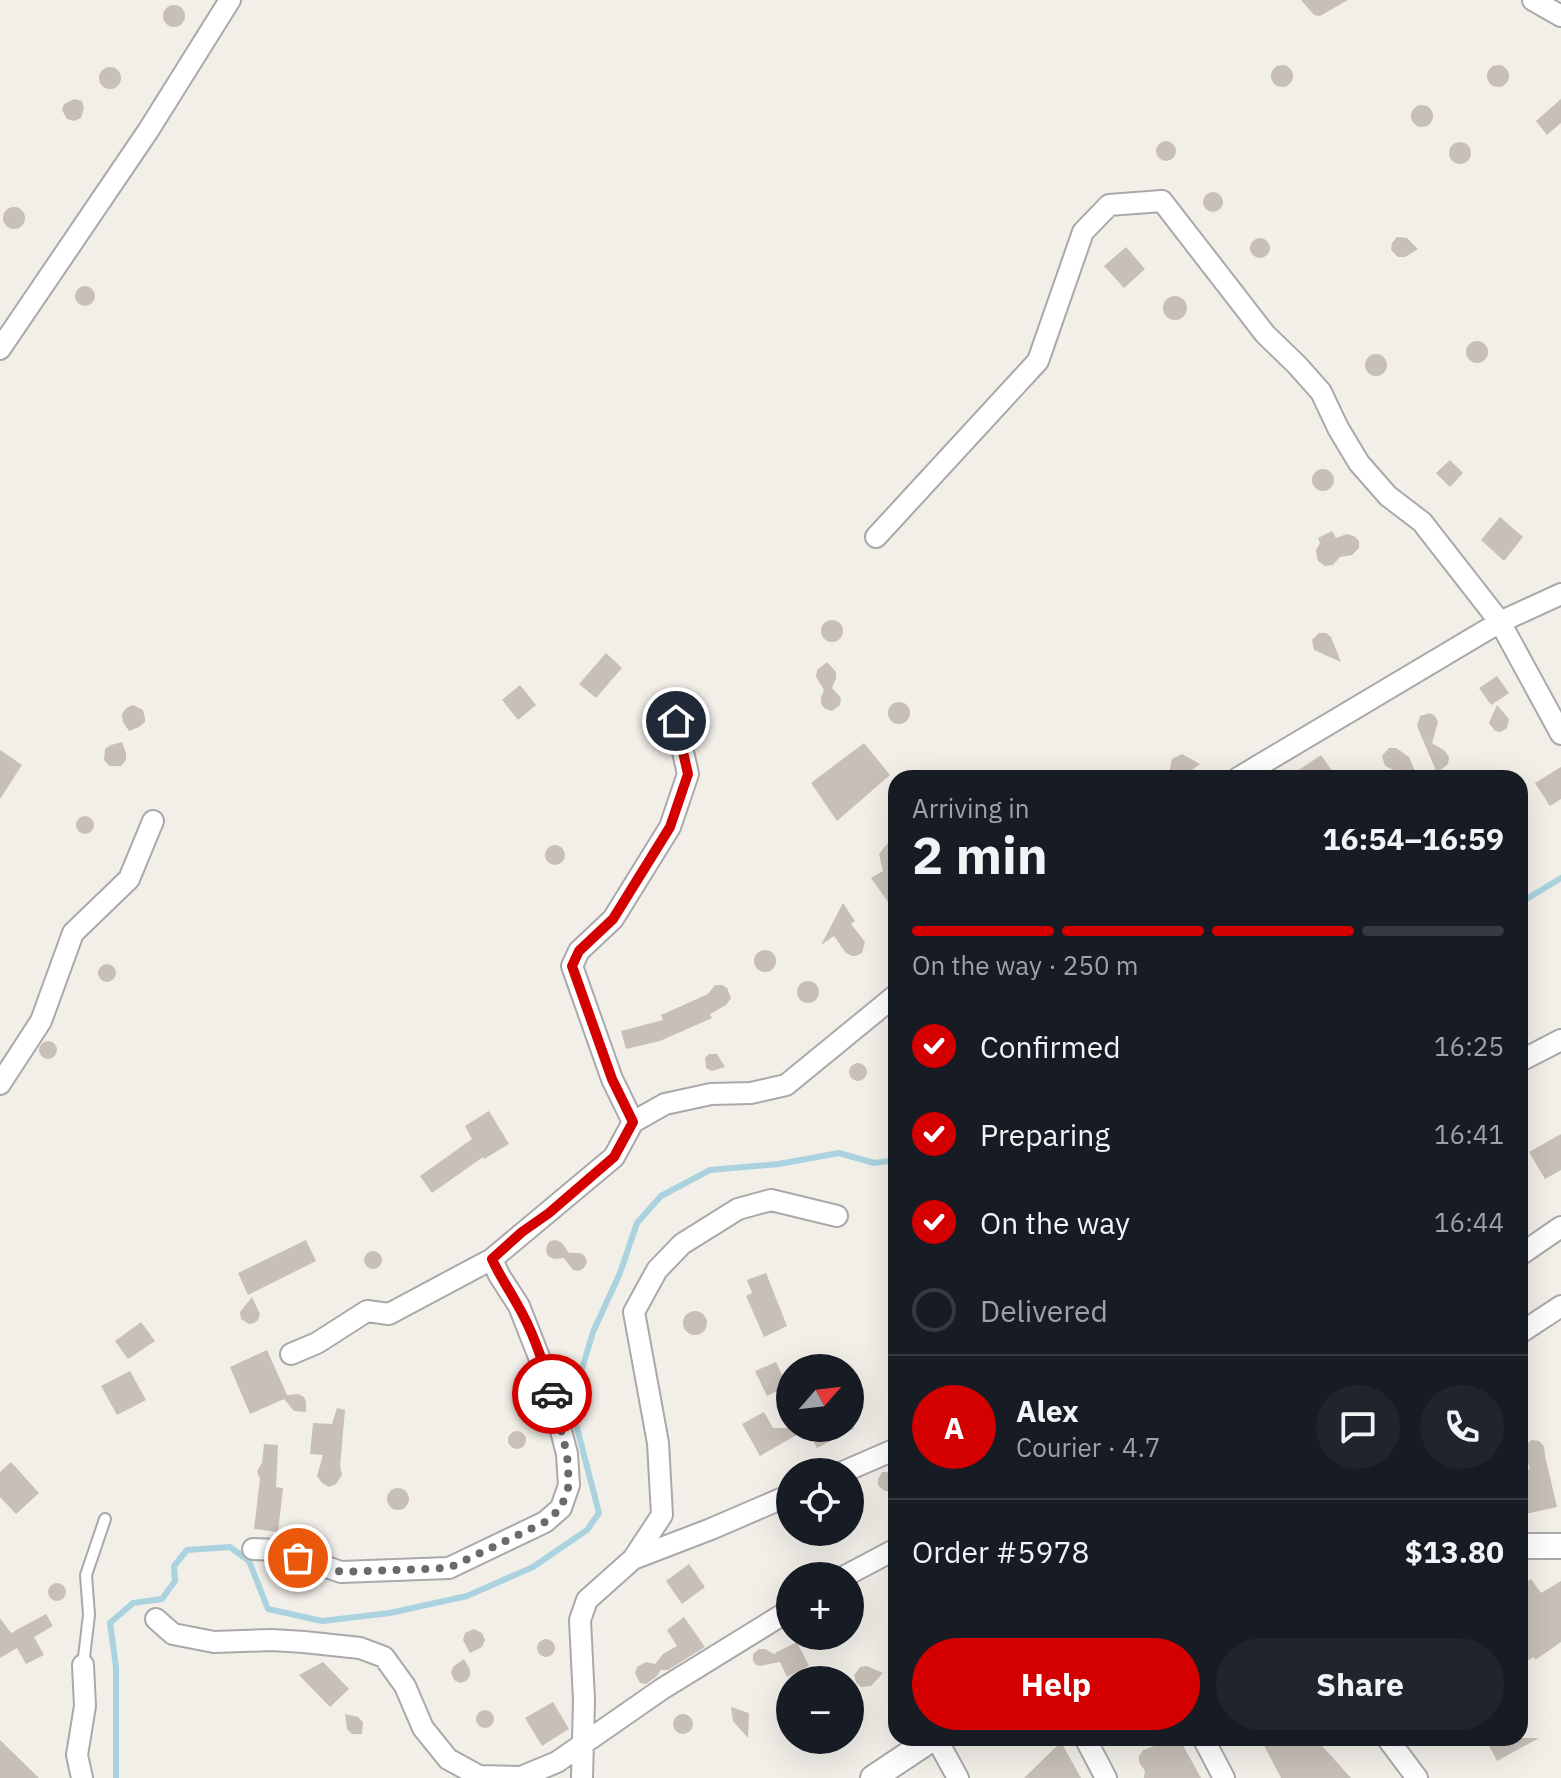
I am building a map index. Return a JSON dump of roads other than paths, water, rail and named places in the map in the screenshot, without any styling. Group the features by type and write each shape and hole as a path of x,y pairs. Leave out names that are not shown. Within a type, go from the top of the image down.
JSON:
{"street":[{"path":"0,349 148,131 230,0"},
{"path":"1533,0 1561,16"},
{"path":"876,537 1038,361 1083,232 1109,205 1162,201 1265,334 1321,392 1359,463 1388,496 1422,522 1500,622 1561,734"},
{"path":"1251,770 1500,622 1561,594"},
{"path":"633,1122 612,1079 572,966 579,951 613,919 670,827 688,774 676,721"},
{"path":"0,1084 41,1021 73,933 129,879 153,821"},
{"path":"291,1354 317,1343 367,1311 389,1314 492,1259 614,1157 633,1122 665,1104 711,1094 751,1093 786,1085 888,1002"},
{"path":"1528,1057 1561,1040"},
{"path":"582,1778 584,1700 580,1620 587,1600 633,1559 662,1515 658,1443 634,1312 657,1270 682,1244 738,1209 771,1200 837,1216"},
{"path":"1528,1250 1561,1227"},
{"path":"253,1549 277,1550 341,1572 449,1568 545,1522 561,1508 569,1485 567,1454 548,1380 519,1306 492,1259"},
{"path":"1528,1328 1561,1306"},
{"path":"864,1463 888,1452"},
{"path":"633,1559 776,1501"},
{"path":"1528,1546 1561,1546"},
{"path":"864,1566 888,1553"},
{"path":"156,1619 173,1634 214,1642 304,1642 360,1648 384,1657 405,1686 423,1728 448,1759 479,1776 521,1777 557,1762 662,1689 776,1619"},
{"path":"82,1778 77,1755 85,1706 83,1665"},
{"path":"873,1778 923,1746"},
{"path":"940,1746 958,1778"},
{"path":"1089,1746 1106,1778"},
{"path":"1207,1746 1224,1778"},
{"path":"1393,1746 1417,1778"}],"lane":[{"path":"83,1665 89,1615 86,1575 105,1519"}],"waterway":[{"path":"1528,898 1561,878"},
{"path":"116,1778 116,1667 110,1623 133,1603 162,1599 175,1581 174,1566 187,1550 230,1547 249,1561 268,1609 322,1621 390,1613 467,1596 533,1567 587,1530 599,1513 576,1424 576,1389 593,1332 620,1273 637,1223 661,1196 710,1170 779,1164 839,1153 874,1163 888,1161"}]}
